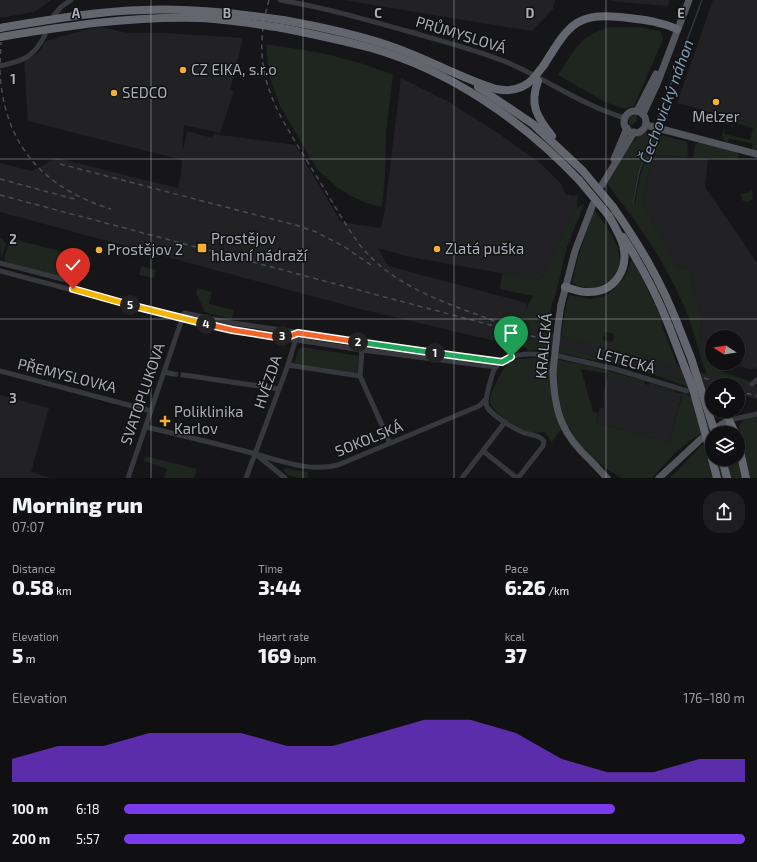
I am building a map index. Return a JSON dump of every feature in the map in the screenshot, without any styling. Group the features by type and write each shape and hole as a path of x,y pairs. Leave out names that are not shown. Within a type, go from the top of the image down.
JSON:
{"highway":[{"path":"0,28 98,13 144,10 201,10 234,13 329,28 373,40 404,51 492,88 511,90 522,87 536,80"},
{"path":"566,154 537,115 534,97 536,80 544,65 567,31 580,21 592,16 605,15 663,23 677,29"},
{"path":"0,37 92,23 148,18 202,18 234,21 282,28 372,48 416,64 481,98 528,131 560,160 609,216 635,255 660,304 693,390 705,433"},
{"path":"450,71 485,90 533,124 583,171 613,207 656,274 694,365 716,426"},
{"path":"565,286 578,291 593,292 607,288 618,278 624,266 624,249 620,237 609,216"},
{"path":"729,420 732,426"},
{"path":"714,466 717,478"},
{"path":"724,466 727,478"},
{"path":"743,466 746,478"}],"main road":[{"path":"640,112 657,84 664,62 689,0"},
{"path":"630,112 640,112 646,118 647,126 640,131 634,132 627,128 625,118 630,112"},
{"path":"647,126 757,154"},
{"path":"610,170 617,148 627,128"},
{"path":"602,185 634,132"},
{"name":"KRALICKÁ","path":"593,204 575,251 565,286 557,333 553,371 555,398 560,419 572,442 607,478"},
{"path":"721,426 729,420"},
{"path":"659,478 701,439"},
{"path":"593,463 613,478"}],"street":[{"path":"54,15 70,0"},
{"name":"PRŮMYSLOVÁ","path":"280,0 394,28 455,45 509,63 602,111 625,118"},
{"path":"0,66 17,61 32,54 38,48 45,35"},
{"path":"0,263 70,281 73,289"},
{"path":"0,271 73,289 182,319 232,330 362,350 496,367"},
{"name":"SVATOPLUKOVA","path":"128,478 184,313 233,323"},
{"path":"232,330 233,323 502,362"},
{"path":"276,337 290,336 298,333"},
{"name":"HVĚZDA","path":"246,478 288,365 298,333"},
{"path":"362,350 360,376 390,443"},
{"path":"483,451 518,478 543,446 544,441 542,439 522,432 488,408 486,399 493,372 502,362 520,355 546,355"},
{"name":"LETECKÁ","path":"559,356 615,369 686,391"},
{"path":"288,365 360,376"},
{"name":"PŘEMYSLOVKA","path":"1,372 151,411"},
{"path":"164,372 173,374"},
{"path":"184,375 279,389"},
{"path":"752,384 757,380"},
{"name":"SOKOLSKÁ","path":"146,427 284,462 308,467 326,467 338,465 479,406 486,399"},
{"path":"729,420 757,414"},
{"path":"462,478 506,422"},
{"path":"255,454 285,478"}],"shaded area":[{"path":"0,0 51,0 34,12 0,18"},
{"path":"342,0 555,0 553,9 532,31"},
{"path":"611,0 669,0 668,6"},
{"path":"713,0 757,0 757,125 677,103"},
{"path":"100,27 128,33 166,33 243,38 230,90 234,91 220,133 184,125 182,154 187,131 212,138 214,134 295,145 341,222 381,228 385,208 401,78 449,102 498,133 541,164 562,185 565,194 573,196 578,195 577,208 541,280 410,257 378,248 388,266 526,303 526,311 519,325 722,378 705,378 705,386 513,335 508,344 360,309 0,212 0,163 32,171 57,158 178,188 182,160 28,121 24,61 38,53 46,41"},
{"path":"610,27 642,27 661,32 663,39 634,106 625,109 605,102 558,75 581,42 592,34"},
{"path":"266,44 322,53 360,63 393,75 386,132 385,178 382,207 366,203 349,195 336,186 317,169 280,106 269,75"},
{"path":"637,114 637,121 630,126 630,117"},
{"path":"726,117 757,125 757,150 752,149 753,144 729,138 728,142 725,141 722,135 724,129 724,134 750,140 753,128 728,121 727,125 725,123"},
{"path":"648,132 652,133 638,172 632,202 635,203 641,173 654,133 687,142 688,157 653,155 642,202 674,261 674,267 693,269 690,279 702,316 699,352 684,306 665,267 628,211 607,184 629,145 631,145 640,135"},
{"path":"698,142 737,152 739,155 738,160 693,158 695,146"},
{"path":"653,155 708,159 705,187 757,263 757,367 755,369 745,368 745,330 705,330 705,356 699,354 702,316 690,279 693,269 674,267 674,261 642,202"},
{"path":"752,189 752,200 747,202 743,201 740,194 747,193"},
{"path":"584,204 567,247 555,297 552,302 548,333 518,325 533,296 500,289 502,273 541,280 577,208"},
{"path":"594,209 612,235 618,248 620,262 618,269 610,281 597,287 587,288 577,286 572,282 579,254"},
{"path":"0,238 6,244 1,259"},
{"path":"13,239 75,255 76,258 71,274 65,278 6,262 4,259 9,243"},
{"path":"632,258 659,313 663,328 678,367 561,336 569,295 590,299 604,296 614,289 625,277","holes":["605,332 614,334 613,342 603,340"]},
{"path":"141,266 156,270 154,278 139,275"},
{"path":"197,288 212,292 209,304 234,310 232,318 230,319 205,312 196,293"},
{"path":"513,335 705,386 705,397 675,382 605,361 557,352 529,351 522,345 522,338 515,336 509,347 507,347"},
{"path":"301,347 359,356 357,373 294,363"},
{"path":"700,354 705,356 705,369"},
{"path":"521,359 547,359 589,366 644,381 645,384 648,385 650,383 675,391 675,392 609,375 609,374 581,369 593,412 598,413 596,423 669,442 683,393 705,404 705,418 714,418 714,422 711,426 705,426 705,431 675,453 652,478 622,478 611,472 591,457 579,445 568,426 559,432 552,442 544,432 527,432 502,417 497,412 490,403 491,394 500,375 509,362"},
{"path":"705,370 722,370 723,372 740,378 719,378 707,375"},
{"path":"608,374 682,394 669,442 596,423 600,408 604,408 603,395"},
{"path":"745,380 752,384 750,386 745,385"},
{"path":"745,384 757,387 757,399 745,396"},
{"path":"0,395 49,408 31,472 51,478 0,478"},
{"path":"757,417 757,478 669,478 705,442 705,466 745,466 745,426 739,426 744,419"},
{"path":"145,456 197,469 194,478 164,478 167,469 144,461"},
{"path":"285,468 308,472 308,478 297,478 291,476 285,473 283,470"}],"waterway":[{"name":"Čechovický náhon","path":"655,126 702,0"},
{"name":"Čechovický náhon","path":"633,203 639,172 654,130"}],"tunnel":[{"path":"173,374 184,375"}],"railway":[{"path":"269,0 263,26 262,49 264,70 269,90 287,128 359,244 388,272 405,283 441,301 497,322"},
{"path":"0,63 1,42"},
{"path":"0,70 3,96 9,120 19,141 31,159 47,175 65,189 87,200 111,209"},
{"path":"60,164 299,226 316,232 343,246 374,267"},
{"path":"0,179 78,200"},
{"path":"0,195 547,340"},
{"path":"745,393 757,396"}],"place":[{"name":"CZ EIKA, s.r.o","path":"183,70"},
{"name":"SEDCO","path":"114,93"},
{"name":"Melzer","path":"716,102"},
{"name":"Prostějov hlavní nádraží","path":"202,248"},
{"name":"Zlatá puška","path":"437,249"},
{"name":"Prostějov 2","path":"99,250"},
{"name":"Poliklinika Karlov","path":"165,421"}],"route":[{"path":"73,289 182,319 232,330 276,337 290,336 298,333 502,362 511,357"}]}
